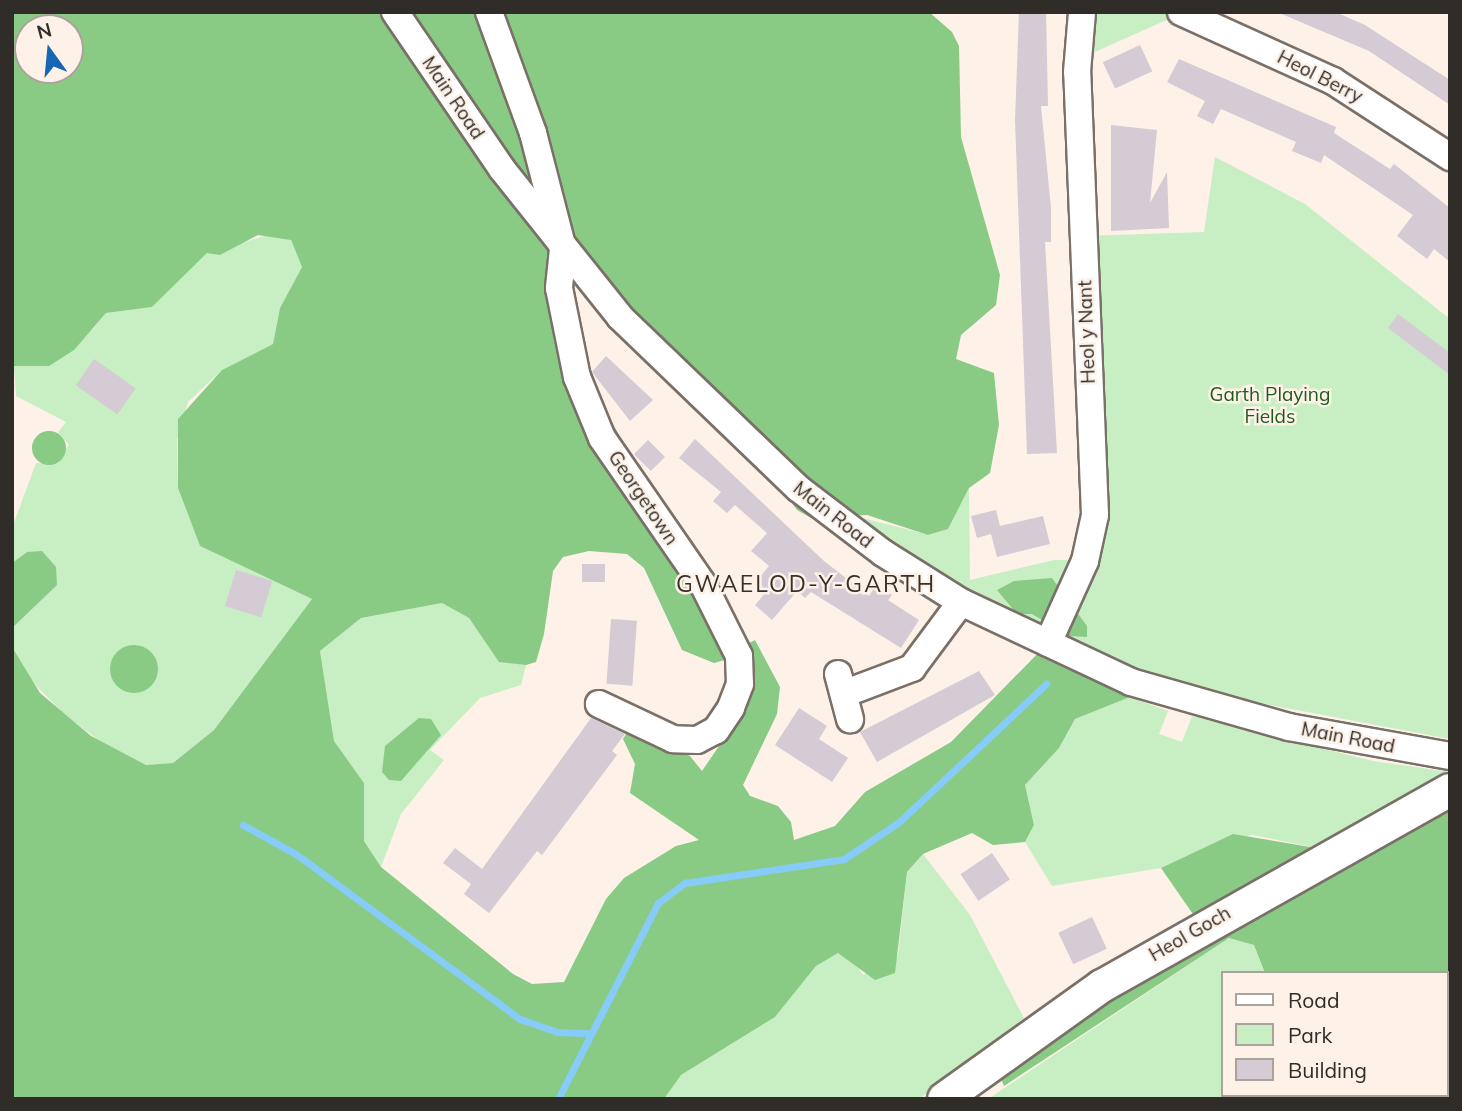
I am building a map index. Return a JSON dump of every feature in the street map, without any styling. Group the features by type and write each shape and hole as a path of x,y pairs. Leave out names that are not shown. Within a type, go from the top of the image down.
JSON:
{"street":[{"name":"Main Road","path":"395,12 564,249 645,343 799,489 883,554 961,602 1048,643 1183,700 1289,727 1450,756"},
{"path":"489,12 533,133 564,249"},
{"name":"Heol y Nant","path":"1048,643 1085,561 1095,515 1077,72 1082,12"},
{"name":"Heol Berry","path":"1181,12 1333,81 1450,157"},
{"name":"Georgetown","path":"564,249 564,329 602,438 704,586 739,656 740,684 731,708 716,730 697,740 673,739 599,704"},
{"path":"850,719 842,683 912,668 961,602"},
{"name":"Heol Goch","path":"944,1099 1102,986 1450,790"}],"green space":[{"path":"12,12 929,12 952,32 959,46 961,137 1000,275 996,305 961,335 956,359 994,373 999,425 990,473 969,488 948,529 928,535 867,515 811,518 797,510 746,441 564,250 575,337 600,400 739,656 714,663 682,650 644,568 627,554 589,551 563,557 553,571 544,634 536,662 526,665 499,662 469,618 442,603 361,618 320,651 334,741 364,783 364,841 381,867 513,974 532,984 564,982 606,899 624,878 676,846 699,840 630,793 635,764 623,739 628,731 690,756 702,771 749,702 755,680 749,643 755,640 780,687 777,714 743,785 750,796 778,806 791,822 794,840 835,826 865,792 951,742 1048,643 1131,682 1130,697 1075,719 1059,748 1025,785 1034,825 1025,842 993,845 972,833 923,854 907,872 895,973 875,980 838,953 816,966 775,1017 681,1075 664,1099 12,1099 12,647 40,693 91,736 146,765 173,763 214,730 312,599 200,546 178,488 178,419 222,370 273,344 280,308 302,267 291,240 258,235 220,255 207,253 152,307 106,313 74,350 49,366 12,366"},
{"path":"1082,12 1181,12 1182,13 1077,60"},
{"name":"Garth Playing Fields","path":"1215,157 1305,204 1450,319 1450,739 1239,699 1126,666 948,594 958,582 851,515 929,535 948,529 969,488 970,580 1054,560 1085,560 1083,236 1204,232"},
{"path":"275,233 291,240 302,267 280,308 273,344 222,370 188,402 177,440 178,488 200,546 312,599 214,730 173,763 146,765 119,756 63,713 23,672 12,647 12,628 22,612 57,585 27,552 12,563 12,528 36,463 54,463 69,445 58,432 66,422 16,396 14,366 93,329 106,313 152,307 207,253"},
{"path":"49,431 61,436 66,448 61,460 49,465 37,460 32,448 37,436"},
{"path":"42,551 56,567 57,585 12,628 12,563 27,552"},
{"path":"1052,578 1087,626 1087,637 1069,636 1032,614 1017,614 997,590 1014,581"},
{"path":"442,603 469,618 499,661 526,665 521,685 480,698 430,750 444,760 401,814 381,867 364,841 364,783 334,741 320,651 361,618"},
{"path":"134,645 151,652 158,669 151,686 134,693 117,686 110,669 117,652"},
{"path":"1130,697 1168,711 1159,734 1182,742 1192,716 1373,761 1450,772 1450,779 1322,849 1253,835 1218,841 1161,868 1052,886 1025,842 1034,825 1025,785 1059,748 1075,719"},
{"path":"419,718 431,719 441,735 401,781 389,780 382,772 385,746"},
{"path":"1450,796 1450,1099 1281,1099 1448,1097 1448,971 1264,971 1254,945 1229,938 1004,1086 996,1066"},
{"path":"1233,834 1322,849 1195,917 1161,868"},
{"path":"923,854 970,915 1024,1018 919,1099 664,1099 681,1075 775,1017 816,966 838,953 852,958 863,975 898,955 907,872"},
{"path":"1229,938 1254,945 1264,971 1220,971 1220,1097 1283,1097 1281,1099 988,1099"}],"building":[{"path":"1019,12 1046,12 1048,106 1041,106 1051,208 1051,242 1045,242 1057,453 1027,454 1015,120"},
{"path":"1277,12 1335,12 1365,25 1450,80 1450,105 1369,51"},
{"path":"1140,45 1152,71 1115,89 1103,62"},
{"path":"1179,59 1336,127 1334,133 1390,169 1394,164 1450,208 1450,262 1434,249 1427,259 1397,236 1413,215 1324,155 1321,163 1292,151 1296,142 1221,109 1213,124 1197,116 1205,101 1167,82"},
{"path":"1111,125 1157,130 1150,203 1167,172 1169,228 1111,231"},
{"path":"1398,314 1450,353 1450,375 1388,328"},
{"path":"606,356 653,400 630,421 592,372"},
{"path":"94,359 136,388 117,414 76,385"},
{"path":"695,439 824,561 869,596 877,584 892,595 888,600 919,620 901,648 811,592 805,598 797,591 772,620 755,605 767,591 756,582 769,566 751,551 767,533 735,505 727,513 713,501 721,492 679,458"},
{"path":"648,440 665,457 651,471 634,454"},
{"path":"996,510 1000,526 1043,516 1050,544 997,557 991,534 977,538 971,516"},
{"path":"582,564 605,564 605,582 582,582"},
{"path":"236,570 272,581 261,617 225,606"},
{"path":"611,619 637,621 632,686 606,684"},
{"path":"979,671 995,695 877,762 860,732"},
{"path":"799,708 827,726 819,739 848,758 832,782 775,745"},
{"path":"591,718 625,734 612,751 617,755 542,855 537,851 489,913 464,894 471,884 443,863 455,848 482,869"},
{"path":"992,853 1010,880 978,901 960,874"},
{"path":"1092,917 1107,949 1073,964 1058,933"}],"waterway":[{"path":"558,1099 658,903 685,883 844,859 899,822 1046,684"},
{"path":"243,825 296,854 520,1019 557,1032 591,1033"}],"district":[{"name":"GWAELOD-Y-GARTH","path":"806,584"}]}
